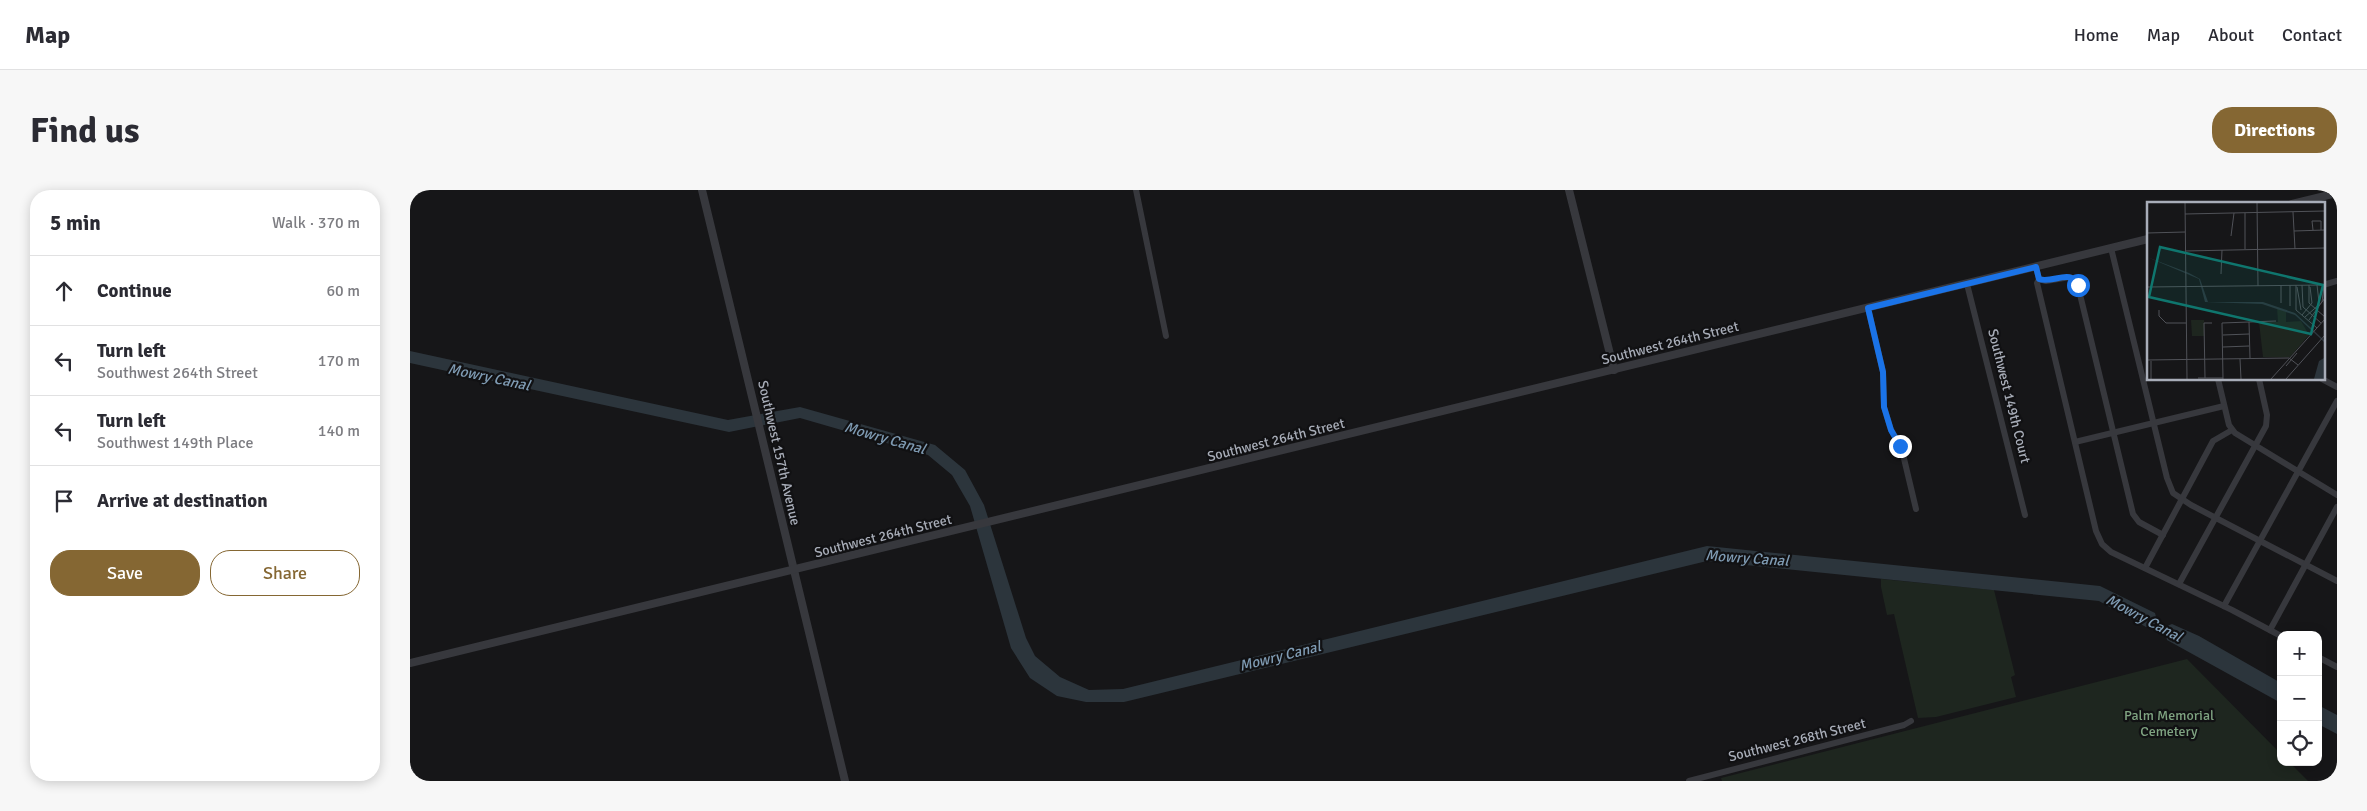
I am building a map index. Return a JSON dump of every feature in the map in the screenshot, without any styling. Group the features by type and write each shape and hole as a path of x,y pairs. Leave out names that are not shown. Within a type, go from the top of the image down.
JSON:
{"street":[{"name":"Southwest 157th Avenue","path":"702,190 845,781"},
{"path":"1136,190 1166,336"},
{"path":"1570,190 1614,370"},
{"path":"2300,202 2337,193"},
{"name":"Southwest 264th Street","path":"410,662 990,523 2147,240"},
{"path":"2112,248 2153,423 2173,493 2182,500 2337,581"},
{"path":"2036,267 2039,279 2037,283 2098,538 2111,552 2224,606 2277,634"},
{"path":"2039,279 2048,281 2070,277 2077,282 2134,517 2163,535"},
{"path":"2324,285 2337,281"},
{"name":"Southwest 149th Court","path":"1967,284 2025,515"},
{"path":"1868,308 1883,372 1884,407 1891,430 1900,446 1916,509"},
{"path":"2218,380 2232,430 2254,446 2337,495"},
{"path":"2179,584 2266,426 2268,419 2259,380"},
{"path":"2324,380 2337,387"},
{"path":"2224,606 2337,401"},
{"path":"2075,442 2224,406"},
{"path":"2145,568 2213,441 2232,430"},
{"path":"2270,630 2337,507"},
{"path":"2322,659 2337,667"},
{"name":"Southwest 268th Street","path":"1689,781 1904,725 1911,720"},
{"path":"410,770 413,781"}],"green space":[{"path":"1881,579 1994,590 2015,675 2011,677 2016,697 1936,717 1918,718 1894,614 1887,615"},
{"name":"Palm Memorial Cemetery","path":"2187,659 2277,750 2277,766 2293,766 2308,781 1722,781 1721,778"}],"water":[{"name":"Mowry Canal","path":"410,351 728,420 800,407 935,445 965,470 984,505 1026,638 1035,656 1060,677 1089,690 1123,689 1707,546 2100,586 2155,613 2157,621 2167,626 2172,624 2199,636 2277,681 2277,701 2167,640 2165,630 2155,624 2146,627 2099,601 1707,561 1124,702 1086,702 1057,696 1030,678 1011,648 970,506 952,475 928,455 800,418 729,432 410,363"},
{"path":"2322,707 2337,715 2337,734 2322,726"}],"route":[{"path":"1900,446 1891,430 1884,407 1883,372 1868,308 2036,267 2039,279 2048,281 2070,277 2076,280 2078,285"}]}
